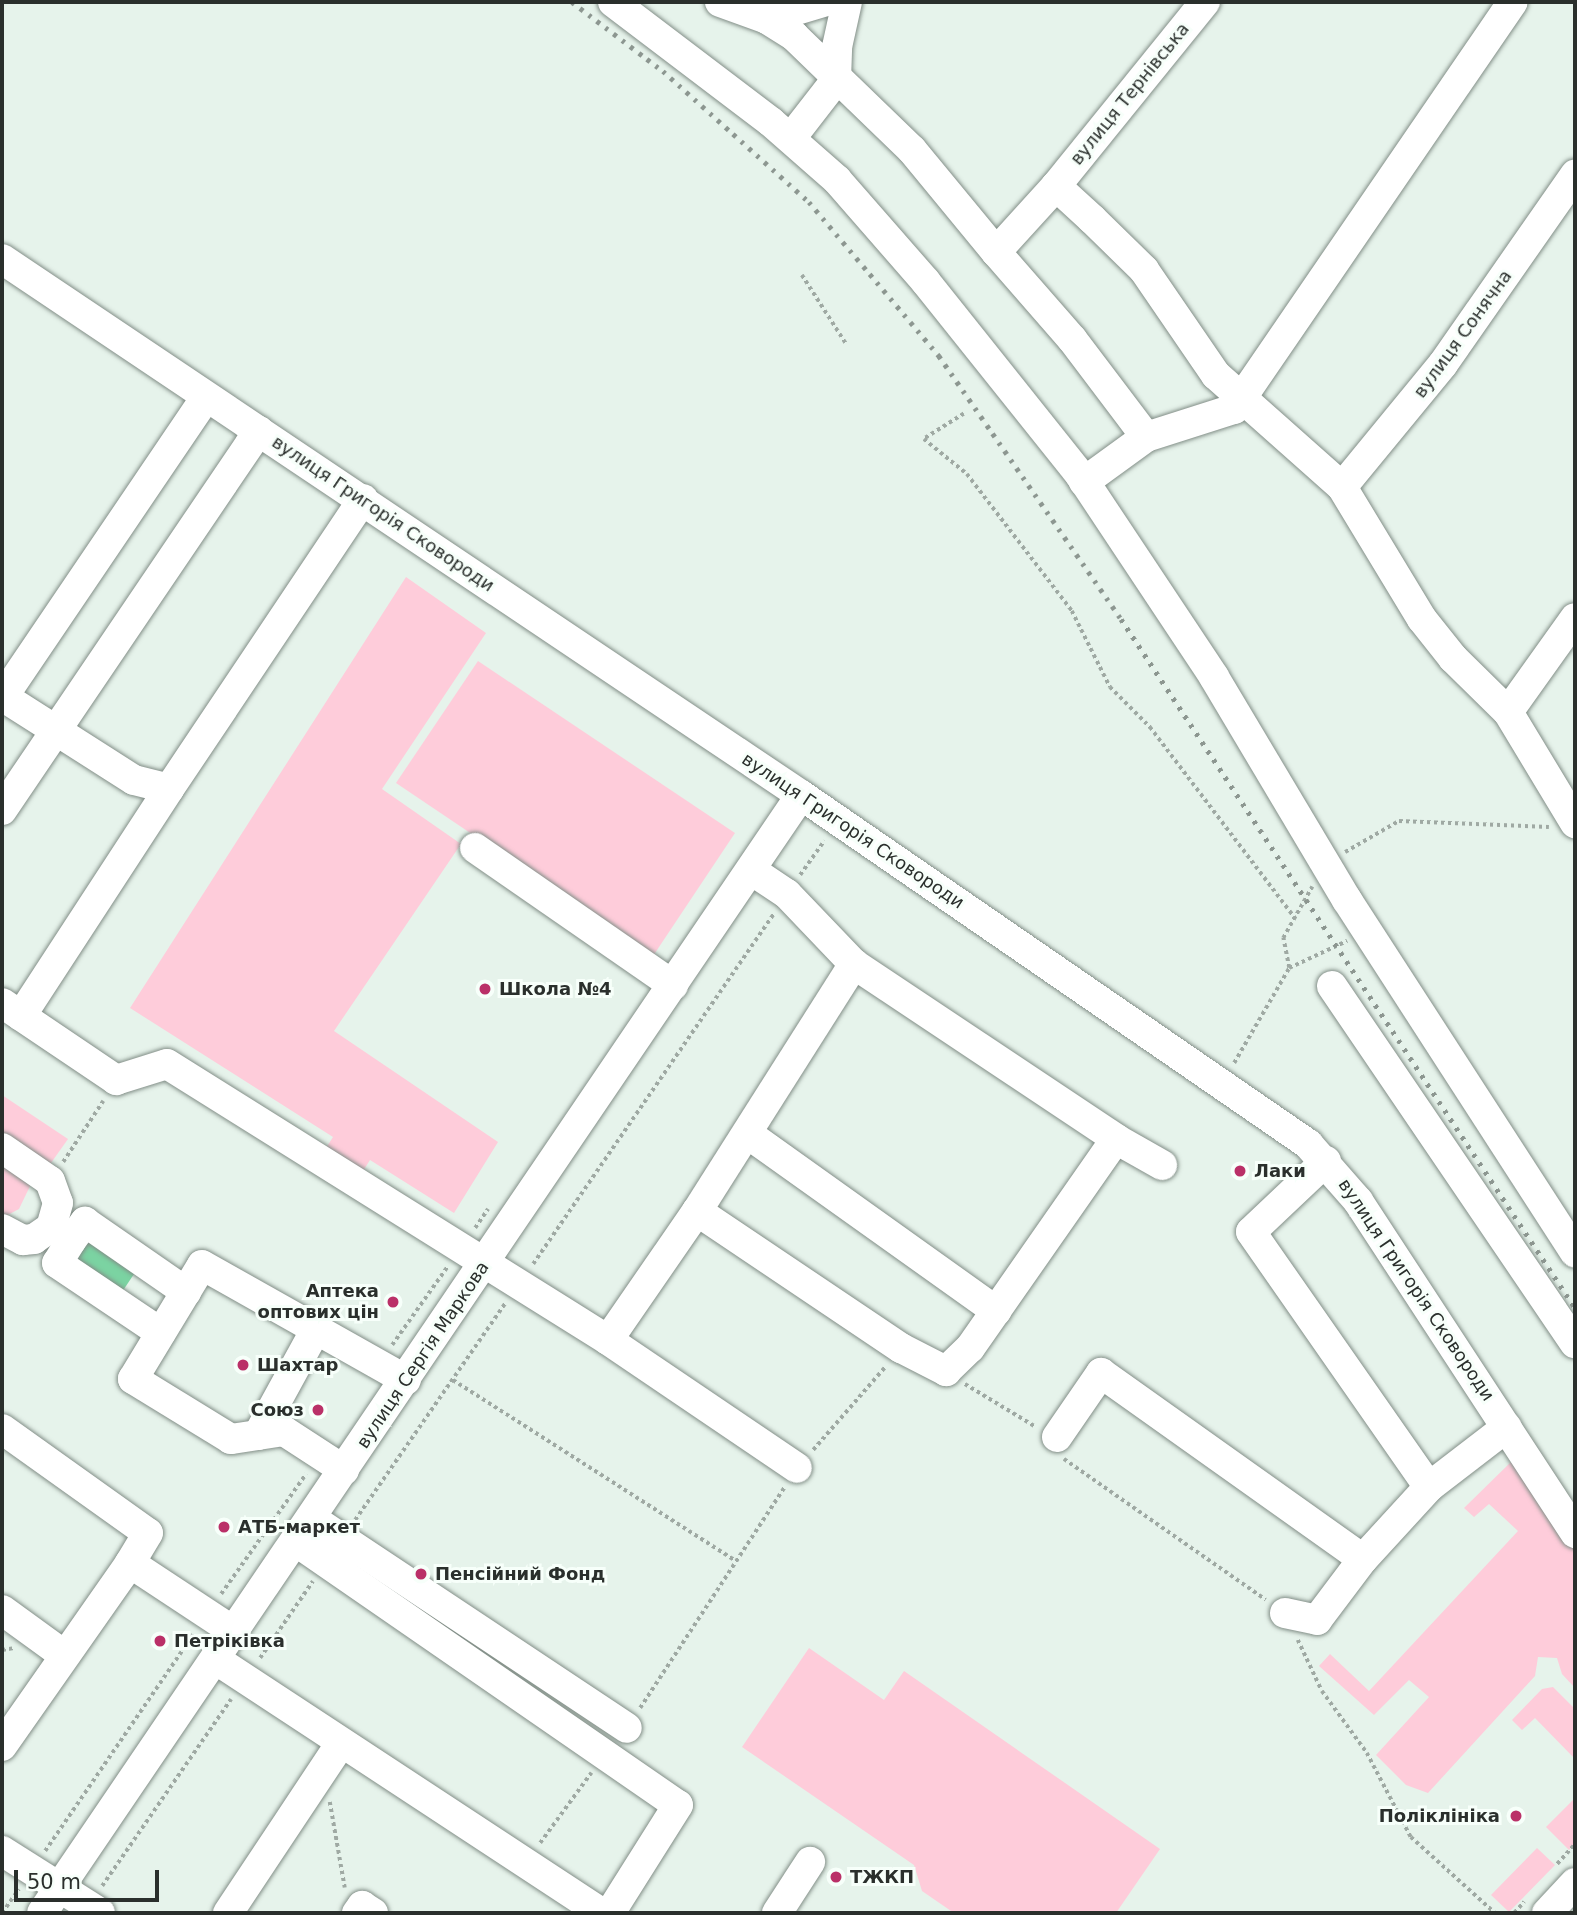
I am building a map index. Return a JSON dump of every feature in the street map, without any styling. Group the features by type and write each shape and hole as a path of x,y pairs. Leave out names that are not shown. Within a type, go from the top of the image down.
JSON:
{"street":[{"path":"613,2 791,138 837,180 926,282 1084,482 1214,677 1325,864 1575,1253"},
{"path":"720,2 767,19 794,36 836,80 912,150 1072,339 1146,437"},
{"path":"767,19 823,2"},
{"path":"791,138 836,80 837,47 847,2"},
{"name":"вулиця Тернівська","path":"996,252 1056,186 1205,2"},
{"path":"1084,482 1146,437 1234,409 1513,2"},
{"name":"вулиця Сонячна","path":"1342,487 1443,364 1575,175"},
{"path":"1056,186 1144,270 1216,375 1241,401 1342,487 1422,619 1453,658 1508,712 1568,825"},
{"name":"вулиця Григорія Сковороди","path":"2,259 801,795 1222,1083 1326,1161 1358,1201 1575,1533"},
{"path":"169,789 134,780 2,697 206,397"},
{"path":"2,810 259,431"},
{"path":"363,499 169,789 11,1009 116,1080 167,1064 520,1283 797,1468"},
{"path":"1508,712 1575,618"},
{"name":"вулиця Сергія Маркова","path":"42,1913 303,1530 332,1462 406,1380 473,1255 673,985 801,795"},
{"path":"475,848 673,985"},
{"path":"751,870 787,894 854,964 1115,1139 1162,1166"},
{"path":"608,1340 748,1134 854,964"},
{"path":"1332,986 1575,1343"},
{"path":"748,1134 996,1311"},
{"path":"697,1211 901,1348 946,1371 970,1348 1115,1139"},
{"path":"2,1148 50,1181 58,1203 61,1234 57,1263 161,1333"},
{"path":"1326,1161 1251,1232 1429,1487"},
{"path":"2,1229 23,1240 44,1234 61,1234 85,1222 186,1292"},
{"path":"332,1462 284,1431 231,1439 133,1379 202,1265 406,1380"},
{"path":"258,1435 316,1329"},
{"path":"1057,1437 1101,1373 1363,1559"},
{"path":"1285,1613 1317,1620 1363,1559 1429,1487 1507,1427"},
{"path":"2,1429 148,1533 130,1563 2,1746"},
{"path":"303,1530 343,1539 627,1728"},
{"path":"303,1530 326,1563 678,1805 610,1913"},
{"path":"130,1563 233,1631"},
{"path":"2,1610 65,1655"},
{"path":"215,1659 602,1913"},
{"path":"228,1913 341,1743"},
{"path":"2,1851 94,1910"},
{"path":"778,1913 810,1863"},
{"path":"1547,1913 1575,1882"}],"path":[{"path":"802,275 847,345"},
{"path":"964,414 924,439 967,474 1072,611 1110,687 1150,727 1295,918"},
{"path":"1289,968 1283,938 1325,864 1399,821 1568,825"},
{"path":"343,1539 828,834"},
{"path":"1222,1083 1289,968 1367,931"},
{"path":"50,1181 116,1080"},
{"path":"379,1364 473,1255 495,1199"},
{"path":"627,1728 797,1468 901,1348"},
{"path":"946,1371 1017,1418 1057,1437 1065,1462 1285,1613 1322,1691 1367,1753 1411,1837 1495,1913"},
{"path":"453,1380 736,1561"},
{"path":"2,1913 207,1614 332,1462"},
{"path":"94,1910 245,1679 326,1563"},
{"path":"526,1863 604,1754"},
{"path":"324,1769 359,1909"}],"shaded area":[{"path":"406,577 486,633 382,789 461,844 334,1031 498,1142 454,1213 370,1160 356,1182 319,1159 333,1137 130,1008"},
{"path":"478,661 735,833 653,956 396,783"},
{"path":"2,1095 68,1139 46,1170 2,1138"},
{"path":"2,1155 31,1184 19,1209 2,1218"},
{"path":"88,1238 136,1271 120,1295 72,1262"},
{"path":"1515,1458 1575,1551 1575,1688 1562,1674 1557,1658 1538,1657 1535,1676 1428,1793 1406,1785 1376,1755 1429,1697 1409,1680 1374,1715 1319,1666 1330,1654 1369,1691 1518,1531 1489,1504 1474,1517 1464,1508"},
{"path":"809,1648 884,1700 904,1671 1160,1849 1116,1913 954,1913 922,1891 914,1865 742,1747"},
{"path":"1553,1687 1575,1709 1575,1759 1535,1718 1522,1730 1512,1720 1542,1689"},
{"path":"1575,1798 1575,1843 1569,1850 1546,1827"},
{"path":"1537,1848 1555,1865 1509,1912 1491,1895"}],"railway":[{"path":"572,2 663,71 809,202 939,356 1121,619 1575,1308"}],"place":[{"name":"Школа №4","path":"485,989"},
{"name":"Лаки","path":"1240,1171"},
{"name":"Аптека оптових цін","path":"393,1302"},
{"name":"Шахтар","path":"243,1365"},
{"name":"Союз","path":"318,1410"},
{"name":"АТБ-маркет","path":"224,1527"},
{"name":"Пенсійний Фонд","path":"421,1574"},
{"name":"Петріківка","path":"160,1641"},
{"name":"Поліклініка","path":"1516,1816"},
{"name":"ТЖКП","path":"836,1877"}]}
